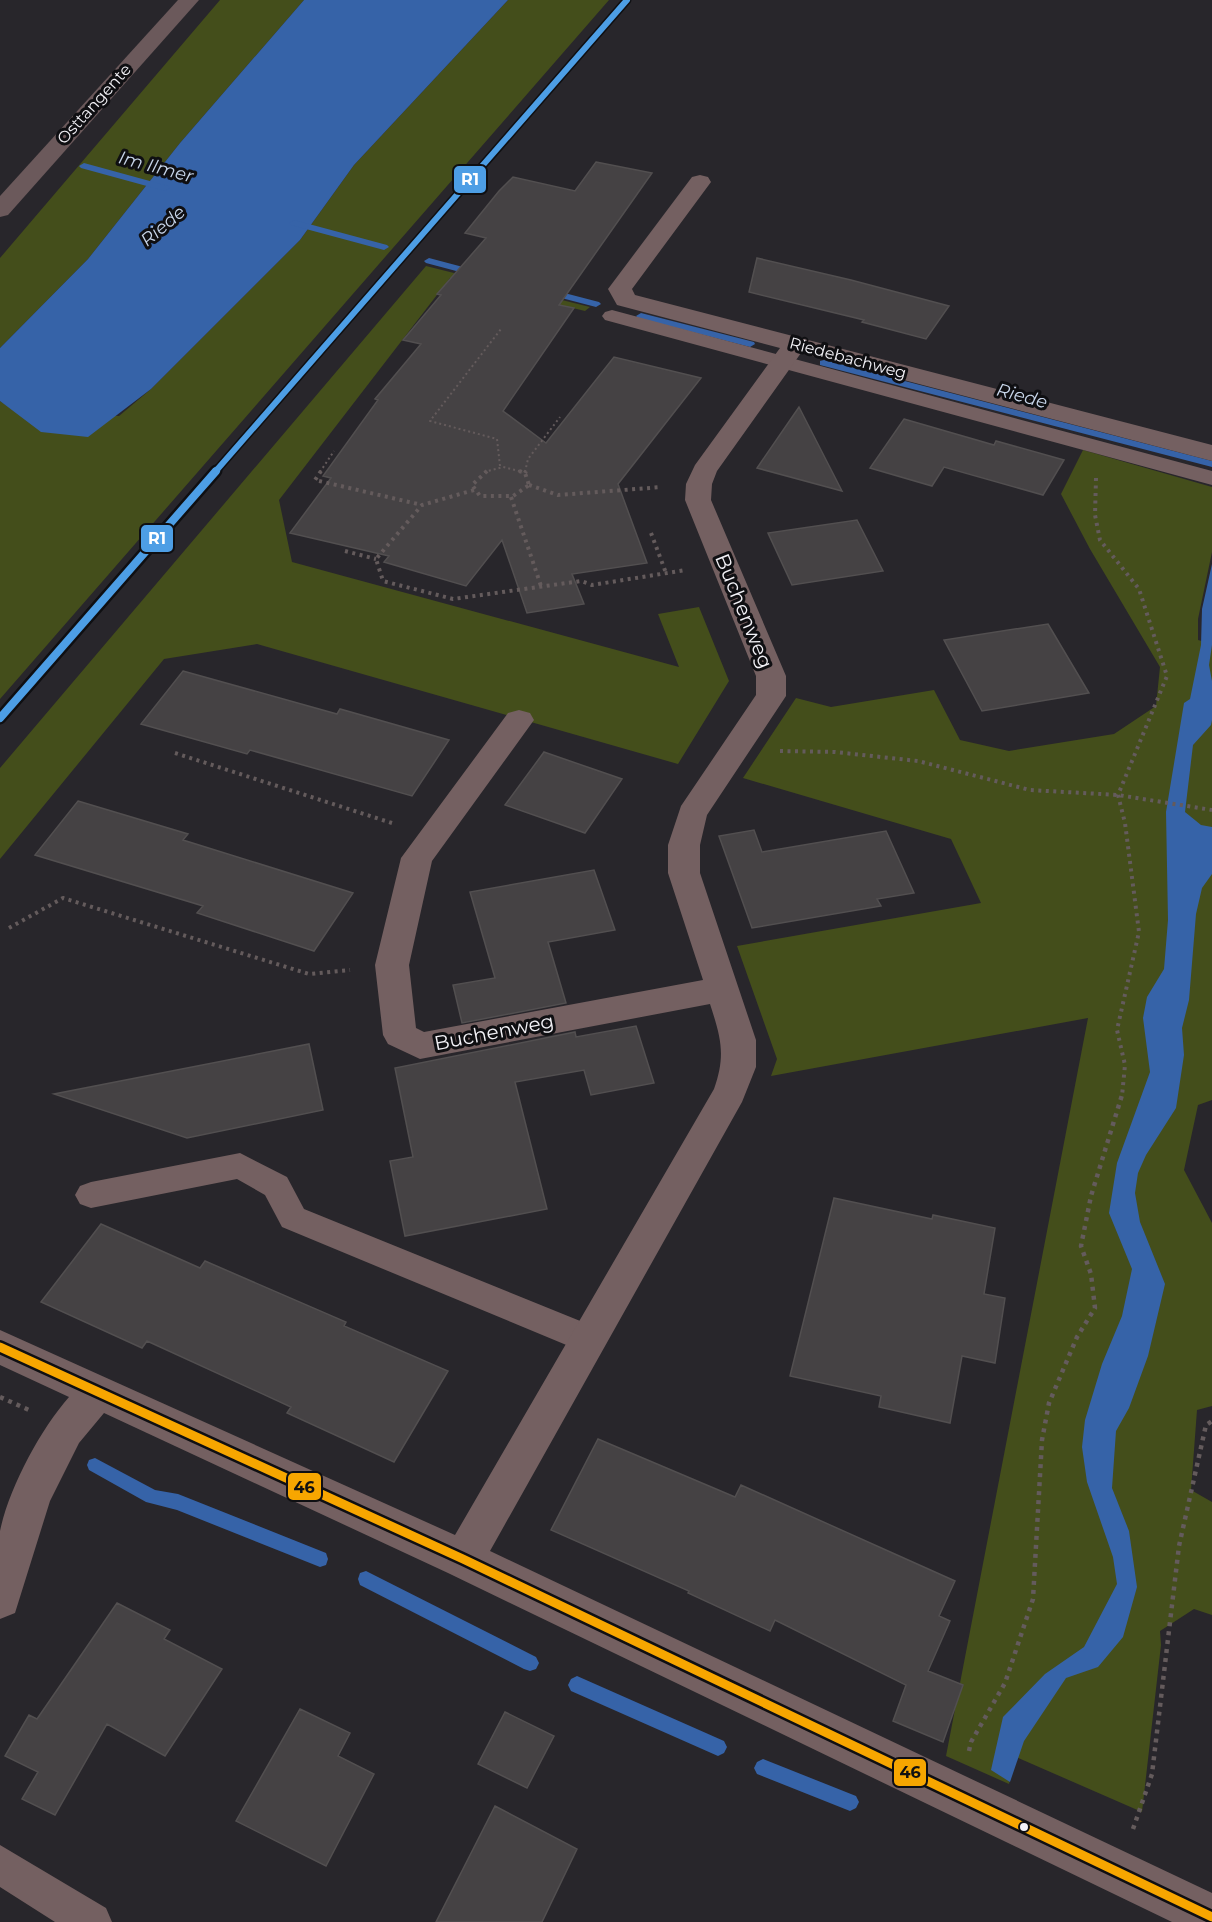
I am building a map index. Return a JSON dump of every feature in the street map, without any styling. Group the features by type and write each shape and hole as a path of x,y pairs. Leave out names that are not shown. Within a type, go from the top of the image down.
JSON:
{"main road":[{"name":"Osttangente","path":"0,210 189,0"}],"street":[{"name":"Riedebachweg","path":"700,182 620,289 625,300 788,353 1212,453"},
{"path":"699,484 704,471 788,353"},
{"name":"Buchenweg","path":"463,1559 730,1092 739,1067 739,1040 684,873 684,845 692,814 771,696 771,676 698,500 699,484"},
{"name":"Buchenweg","path":"519,720 417,858 392,965 400,1035 420,1046 723,989"},
{"path":"0,1347 375,1521 386,1523 463,1559 1212,1917"},
{"path":"0,1599 31,1498 66,1430 98,1392"}],"lane":[{"name":"Riedebachweg","path":"612,316 788,353 1102,449 1212,478"},
{"path":"92,1195 240,1166 276,1186 293,1218 588,1340"},
{"path":"0,1865 92,1922"}],"path":[{"path":"500,466 497,439 430,421 501,329"},
{"path":"529,485 525,473 528,459 560,417"},
{"path":"962,1799 971,1742 1005,1683 1033,1599 1042,1440 1049,1403 1077,1337 1095,1308 1091,1274 1082,1246 1091,1196 1121,1103 1125,1065 1117,1030 1139,932 1125,823 1118,795 1167,676 1139,589 1100,540 1094,488 1102,449"},
{"path":"334,451 315,480 422,505 474,490"},
{"path":"525,473 500,466 487,469 479,474 472,485 480,496 499,499 525,491 529,485"},
{"path":"529,485 558,495 699,484"},
{"path":"511,497 541,586"},
{"path":"376,559 422,505"},
{"path":"651,533 666,573"},
{"path":"345,551 376,559"},
{"path":"376,559 383,581 453,600 581,580 591,585 725,564"},
{"path":"735,748 835,752 918,761 1030,790 1118,795 1212,810"},
{"path":"175,753 433,836"},
{"path":"9,928 63,898 309,974 392,965"},
{"path":"1121,1873 1152,1774 1179,1546 1206,1425 1212,1421"}],"green space":[{"path":"220,0 304,0 180,143 88,259 0,348 0,258"},
{"path":"508,0 609,0 0,699 0,401 15,411 119,416 151,389 300,240 354,165"},
{"path":"426,266 590,307 585,311 450,278 279,500 292,562 679,667 658,614 699,607 729,681 678,764 257,644 164,659 0,859 0,768"},
{"path":"1083,450 1212,487 1212,552 1198,619 1198,640 1212,644 1212,1100 1198,1105 1184,1170 1212,1223 1212,1406 1197,1410 1191,1490 1212,1502 1212,1615 1194,1609 1160,1631 1161,1645 1142,1812 1016,1757 1009,1784 946,1756 1088,1018 771,1076 777,1059 737,946 981,903 951,839 743,778 796,698 831,707 934,690 960,740 1009,751 1114,734 1156,706 1160,667 1090,549 1061,494"}],"water":[{"path":"304,0 508,0 354,165 300,240 151,389 88,437 41,432 0,401 0,348 88,259 180,143"},
{"path":"1212,564 1212,645 1209,665 1212,681 1212,720 1211,725 1193,745 1185,812 1201,825 1212,827 1212,874 1202,888 1196,914 1189,1000 1182,1028 1184,1055 1176,1108 1146,1155 1138,1173 1135,1193 1140,1222 1165,1284 1148,1356 1129,1408 1116,1431 1112,1488 1129,1531 1137,1587 1123,1637 1098,1667 1066,1678 1024,1741 1010,1782 991,1770 1003,1717 1045,1674 1084,1647 1117,1584 1113,1557 1087,1482 1082,1447 1085,1420 1102,1364 1122,1316 1132,1269 1109,1213 1117,1163 1150,1072 1143,1018 1147,997 1164,969 1168,920 1166,812 1184,703 1190,699 1201,645 1202,609"}],"building":[{"path":"596,162 652,173 559,305 574,308 503,411 546,443 614,357 701,378 618,484 647,563 572,574 584,604 527,613 502,540 466,586 384,562 389,556 290,533 331,478 323,476 378,400 375,399 421,344 403,340 441,295 437,294 486,238 465,233 499,191 513,177 575,191"},
{"path":"757,258 949,306 926,339 862,322 864,320 749,292"},
{"path":"799,407 842,491 757,468"},
{"path":"904,419 994,445 996,441 1064,460 1043,495 944,467 932,486 870,468"},
{"path":"857,520 883,571 792,585 768,533"},
{"path":"1048,624 1089,693 982,711 944,640"},
{"path":"183,671 337,714 340,709 449,740 412,796 250,750 247,754 141,724"},
{"path":"544,752 622,779 585,833 505,805"},
{"path":"78,801 188,834 183,840 353,893 314,951 197,913 203,906 35,855"},
{"path":"754,830 762,852 886,831 914,893 877,899 881,906 752,928 719,836"},
{"path":"594,870 615,930 548,942 566,1003 462,1023 453,985 495,978 470,892"},
{"path":"636,1026 654,1083 591,1095 584,1070 515,1082 547,1209 405,1236 390,1161 413,1157 395,1068 575,1032 576,1037"},
{"path":"309,1044 323,1110 187,1138 54,1094"},
{"path":"834,1198 932,1219 933,1215 995,1228 984,1294 1005,1298 995,1363 962,1356 950,1423 879,1407 881,1396 790,1376"},
{"path":"101,1224 200,1268 205,1261 346,1322 344,1326 448,1371 394,1462 287,1413 291,1407 147,1341 142,1348 41,1302"},
{"path":"598,1439 735,1497 741,1485 955,1581 939,1616 950,1621 928,1671 963,1685 943,1742 893,1721 906,1685 775,1620 770,1631 688,1593 689,1591 551,1530"},
{"path":"117,1603 170,1630 164,1639 222,1669 165,1756 107,1724 55,1815 22,1799 38,1772 5,1756 29,1715 37,1719"},
{"path":"300,1709 350,1733 338,1756 374,1774 326,1866 236,1821"},
{"path":"505,1712 554,1736 527,1788 478,1764"},
{"path":"495,1806 577,1849 542,1922 436,1922"}],"waterway":[{"name":"Im Ilmer","path":"84,166 165,188"},
{"name":"Riede","path":"294,223 384,247"},
{"name":"Riede","path":"429,261 475,273"},
{"name":"Riede","path":"549,292 596,304"},
{"name":"Riede","path":"641,316 750,344"},
{"name":"Riede","path":"824,363 1212,464"},
{"path":"95,1465 152,1497 178,1502 320,1559"},
{"path":"366,1579 530,1663"},
{"path":"577,1685 718,1747"},
{"path":"763,1768 850,1802"}],"transit line":[{"name":"R1","path":"0,718 627,0"},
{"name":"46","path":"0,1347 375,1521 386,1523 463,1559 1212,1917"}]}
